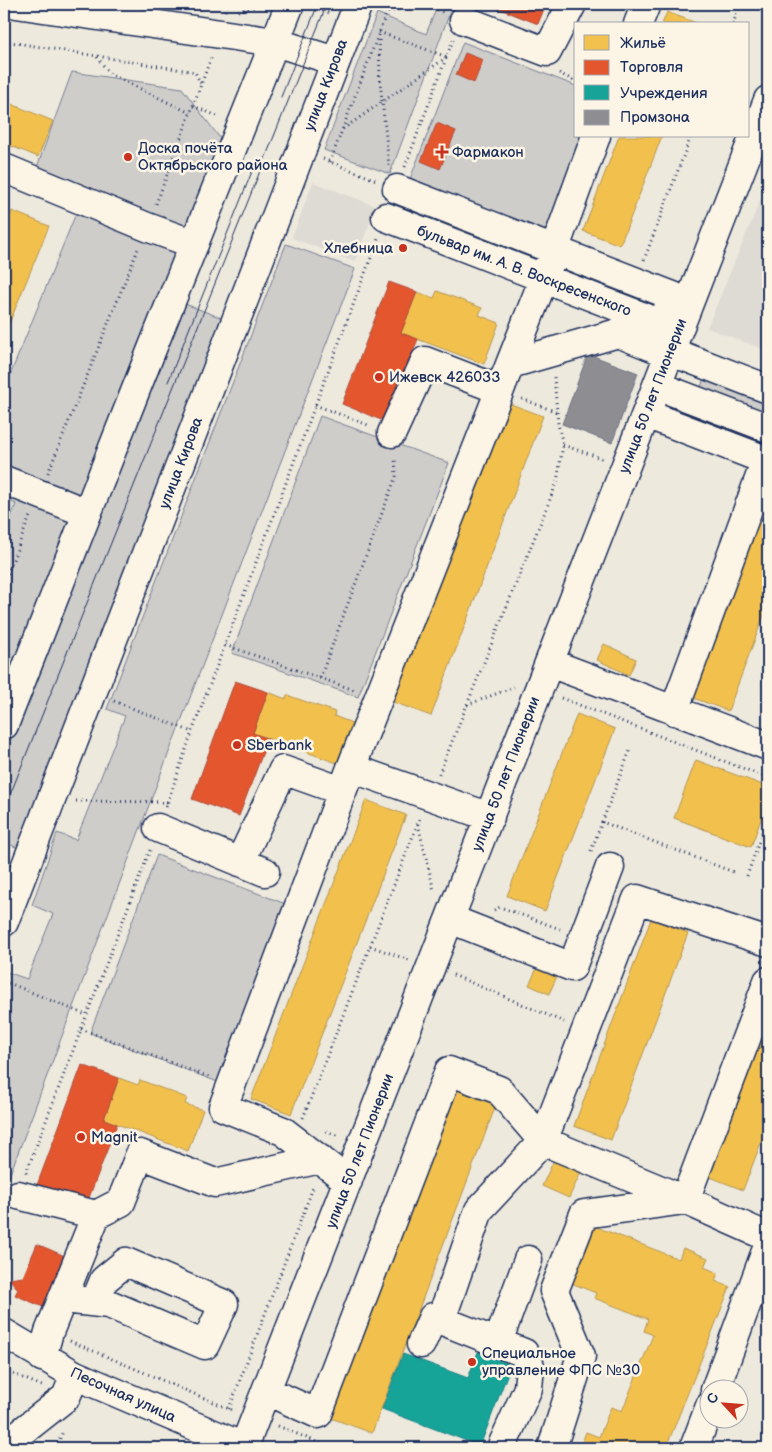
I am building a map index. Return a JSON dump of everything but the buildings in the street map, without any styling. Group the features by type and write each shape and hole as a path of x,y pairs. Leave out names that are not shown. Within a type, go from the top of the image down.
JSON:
{"street":[{"path":"16,4 275,42 335,61"},
{"path":"4,726 290,4"},
{"path":"459,27 547,52 572,4"},
{"path":"639,22 646,4"},
{"name":"улица Кирова","path":"4,922 354,12"},
{"name":"улица 50 лет Пионерии","path":"245,1448 255,1418 646,414 677,356 768,100"},
{"path":"348,1181 282,1130 223,1107 346,779 544,278 595,138"},
{"path":"4,168 146,227 194,244"},
{"path":"394,188 637,282"},
{"name":"бульвар им. А. В. Воскресенского","path":"386,217 662,324 673,296 637,282"},
{"path":"510,364 618,333 768,389"},
{"path":"392,434 425,361 500,390"},
{"path":"672,391 768,428"},
{"path":"646,414 767,461 674,711"},
{"path":"4,480 87,513"},
{"path":"550,663 674,711 766,738"},
{"path":"240,862 283,770 420,792 490,817"},
{"path":"158,828 265,872"},
{"path":"450,919 572,967 610,867"},
{"path":"441,1320 479,1210 543,1140 637,899 768,942"},
{"path":"684,1200 768,981"},
{"path":"266,1391 318,1414 449,1071 499,1090 543,1140 768,1237"},
{"path":"46,1345 96,1215 121,1202 140,1154 215,1183 321,1160"},
{"path":"18,1194 96,1215"},
{"path":"552,1448 581,1356 554,1291 584,1214 684,1200"},
{"path":"719,1380 766,1251 768,1250"},
{"path":"498,1342 528,1260"},
{"path":"64,1299 95,1302"},
{"path":"421,1344 433,1317 524,1353 530,1366 528,1388 501,1448"},
{"name":"Песочная улица","path":"4,1333 46,1345 75,1375 245,1448"},
{"path":"4,1446 66,1397 75,1375"},
{"path":"694,1448 701,1430"}],"path":[{"path":"4,583 193,106 219,33 223,14 271,4"},
{"path":"330,162 390,4"},
{"path":"354,12 387,12 421,4"},
{"path":"734,22 740,4"},
{"path":"394,188 459,27"},
{"path":"379,32 382,103 394,188"},
{"path":"4,42 194,72 201,85"},
{"path":"97,56 110,74 190,113"},
{"path":"343,129 448,57"},
{"path":"193,106 225,119"},
{"path":"637,282 690,138"},
{"path":"323,159 394,188"},
{"path":"4,1227 168,802 192,732 386,217"},
{"path":"435,896 418,823 420,792 467,705 557,482 563,444 558,424 554,378 559,350"},
{"path":"500,390 557,412"},
{"path":"315,404 392,434 396,476 320,678"},
{"path":"225,644 378,698"},
{"path":"467,705 517,686"},
{"path":"92,693 192,732"},
{"path":"554,695 768,778"},
{"path":"602,822 631,748"},
{"path":"50,801 168,802"},
{"path":"747,876 768,816"},
{"path":"295,1140 418,823"},
{"path":"462,979 586,1030"},
{"path":"4,981 87,1015"},
{"path":"81,1029 231,1086"},
{"path":"229,1408 321,1160"},
{"path":"46,1345 229,1408 331,1448"}],"shaded area":[{"path":"438,4 453,4 390,174 324,150 377,13 426,34"},
{"path":"463,42 574,85 574,138 581,138 541,245 405,192"},
{"path":"72,72 182,88 223,142 4,684 4,535 16,504 4,499 4,390 79,206 30,186"},
{"path":"313,182 376,206 355,262 292,238"},
{"path":"768,182 768,351 707,328"},
{"path":"440,214 538,251 531,266 434,229"},
{"path":"286,244 355,269 166,760 4,1190 4,971 27,979 53,914 32,905 57,833 76,840 125,716 107,709"},
{"path":"180,302 227,320 18,848 4,842 4,750"},
{"path":"705,375 768,399 768,418 699,393"},
{"path":"320,416 449,463 358,697 232,653"},
{"path":"4,499 16,504 4,535"},
{"path":"157,855 291,906 223,1084 90,1033"}],"tram line":[{"path":"281,97 318,4"},
{"path":"4,810 327,4"},
{"path":"168,382 253,169"}],"place":[{"name":"Фармакон","path":"442,152"},
{"name":"Доска почёта Октябрьского района","path":"128,157"},
{"name":"Хлебница","path":"403,248"},
{"name":"Ижевск 426033","path":"379,377"},
{"name":"Sberbank","path":"237,745"},
{"name":"Magnit","path":"81,1137"},
{"name":"Специальное управление ФПС №30","path":"472,1362"}]}
